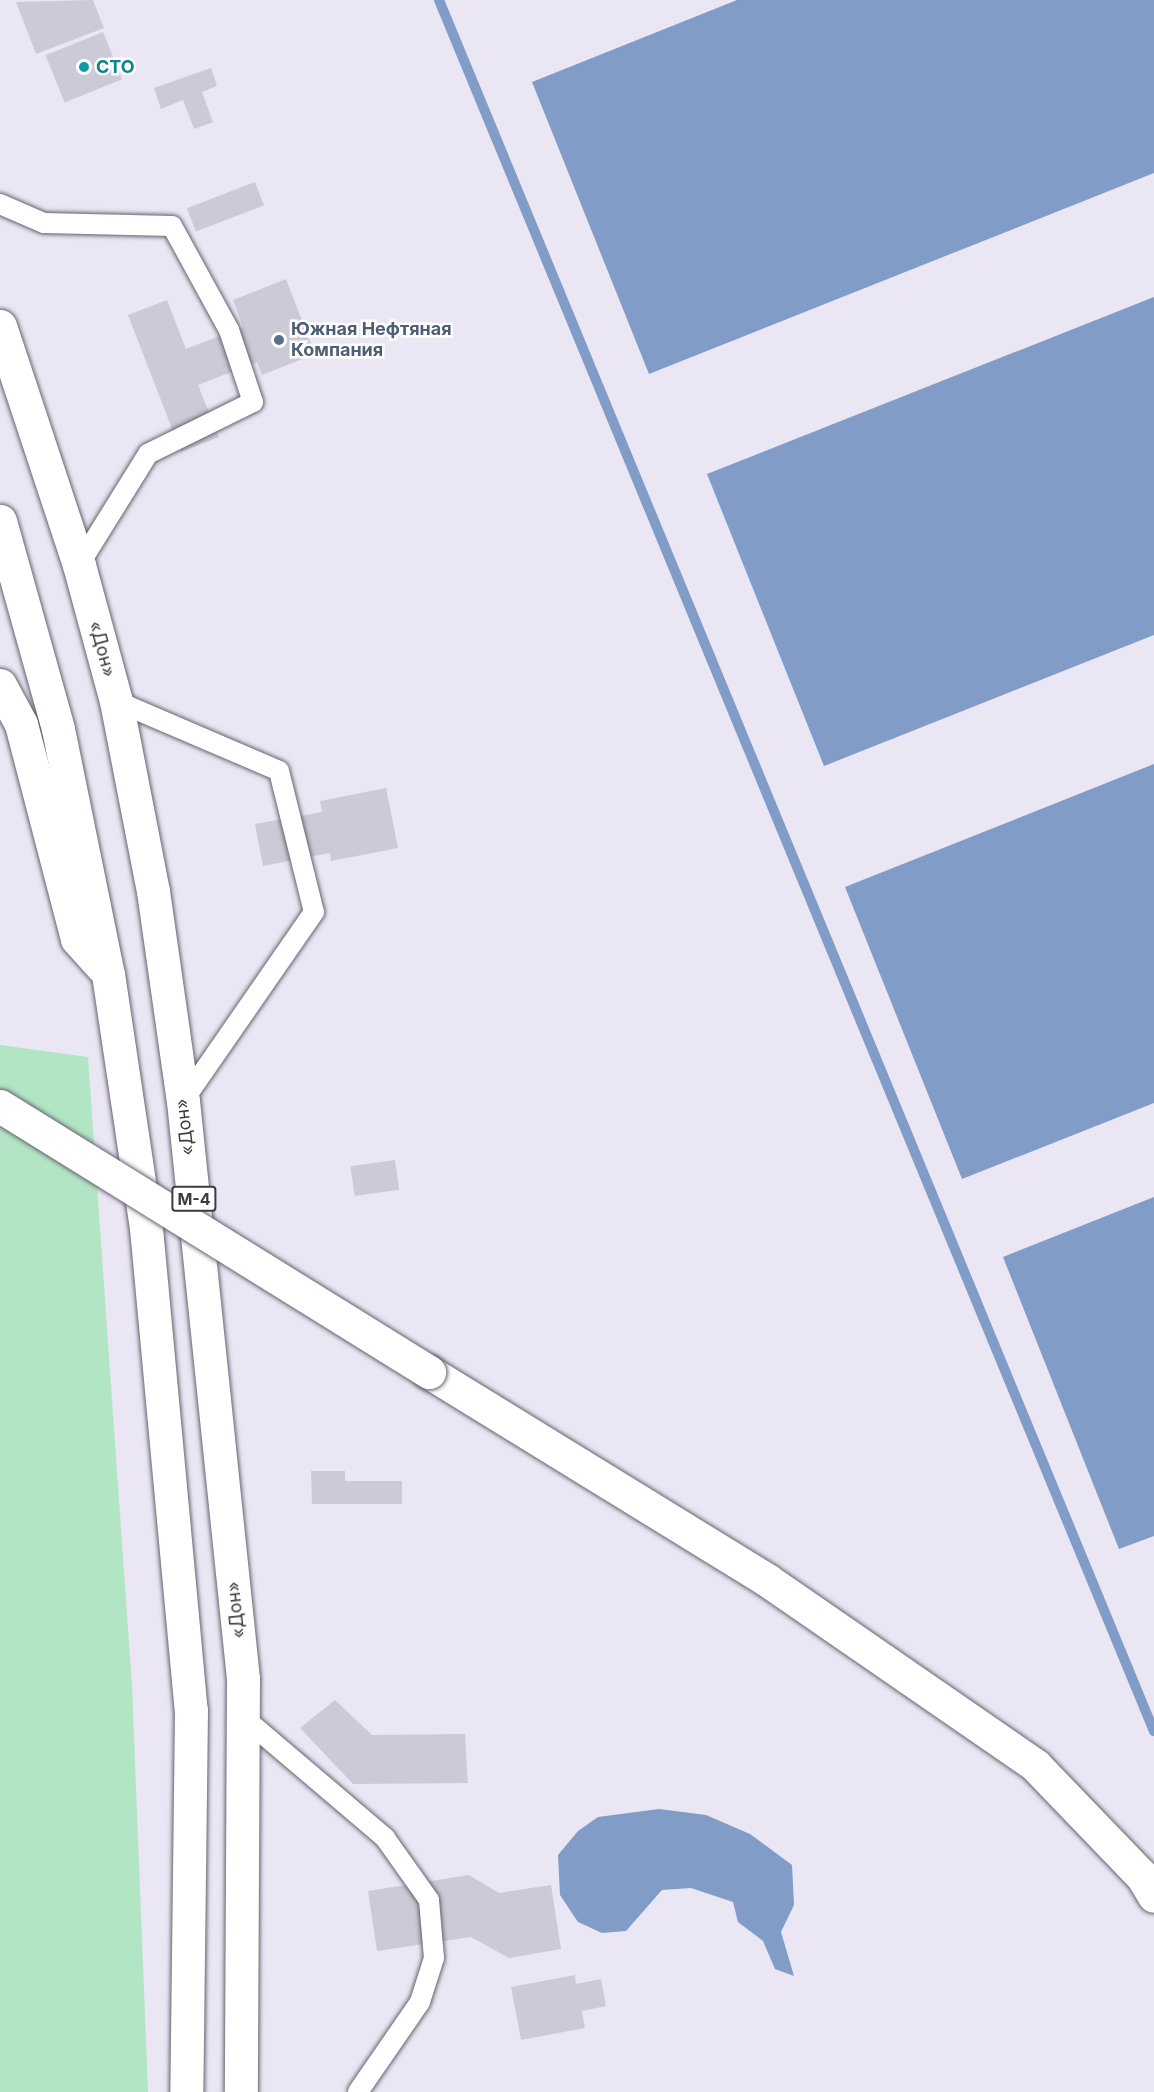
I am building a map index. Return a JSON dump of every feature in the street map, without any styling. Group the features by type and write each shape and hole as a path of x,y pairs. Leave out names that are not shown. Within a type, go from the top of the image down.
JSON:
{"highway":[{"name":"«Дон»","path":"0,326 79,565 116,701 153,891 183,1101 243,1680 241,2092"},
{"name":"М-4","path":"0,521 58,729 108,974 146,1228 191,1710 186,2092"},
{"path":"0,685 21,724 77,939 108,974"},
{"path":"0,1106 767,1580 1035,1766 1142,1876 1154,1896"}],"lane":[{"path":"0,204 44,223 172,226 229,330 253,402 148,454 79,565"},
{"path":"116,701 279,771 314,912 183,1101"},
{"path":"243,1718 385,1838 429,1900 434,1958 420,2002 358,2092"}],"green space":[{"path":"0,1045 88,1057 132,1686 148,2092 0,2092"}],"water":[{"path":"737,0 1154,0 1154,173 649,374 532,82"},
{"path":"1154,297 1154,635 824,766 707,474"},
{"path":"1154,764 1154,1103 962,1179 845,887"},
{"path":"1154,1197 1154,1536 1119,1549 1003,1257"},
{"path":"659,1809 706,1815 750,1834 792,1865 794,1905 781,1932 794,1976 775,1969 763,1941 738,1922 733,1902 691,1888 662,1890 626,1931 602,1933 578,1922 560,1895 558,1855 578,1831 598,1817"}],"building":[{"path":"93,0 104,28 36,54 16,2"},
{"name":"СТО","path":"103,32 122,79 65,103 46,55"},
{"path":"211,68 217,86 202,92 213,122 194,129 183,100 161,109 154,88"},
{"path":"255,182 264,205 196,232 187,208"},
{"path":"286,279 315,354 262,375 257,362 198,385 219,437 181,452 128,315 167,300 186,349 243,327 233,300"},
{"path":"386,788 398,848 331,861 330,853 263,866 255,824 322,812 320,801"},
{"path":"395,1160 399,1190 355,1196 350,1166"},
{"path":"311,1471 345,1471 345,1481 402,1481 402,1504 312,1504"},
{"path":"335,1700 372,1735 465,1734 468,1783 353,1784 300,1728"},
{"path":"469,1875 499,1893 551,1885 561,1949 509,1958 471,1937 377,1951 368,1891"},
{"path":"575,1975 576,1984 601,1979 606,2006 582,2011 585,2028 521,2040 511,1987"}],"waterway":[{"path":"439,0 1154,1731"}],"place":[{"name":"СТО","path":"84,67"},
{"name":"Южная Нефтяная Компания","path":"279,340"}]}
